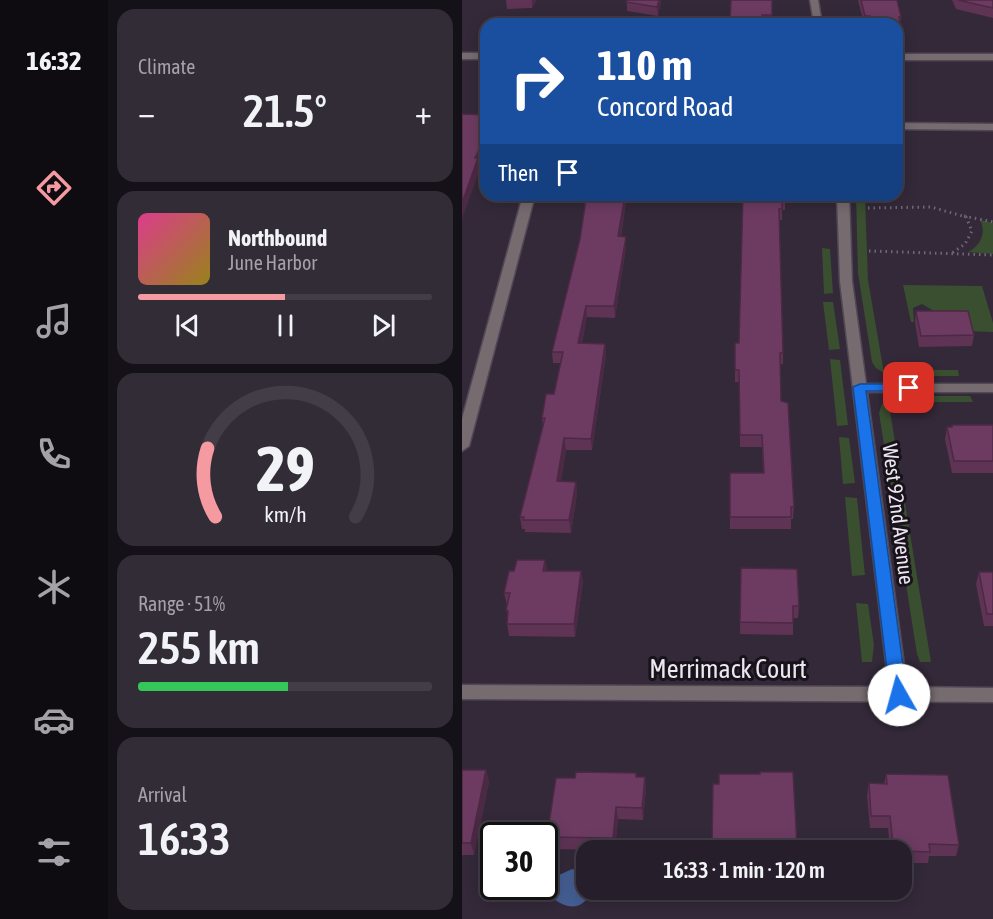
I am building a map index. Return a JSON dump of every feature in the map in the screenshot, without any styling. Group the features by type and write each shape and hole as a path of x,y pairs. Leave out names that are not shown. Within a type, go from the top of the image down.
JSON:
{"street":[{"path":"814,0 817,18"},
{"path":"462,56 480,56"},
{"path":"903,57 993,57"},
{"path":"903,126 993,127"},
{"path":"462,446 528,201"},
{"name":"West 92nd Avenue","path":"844,201 846,216 843,253 846,281 899,695"},
{"path":"860,387 993,388"},
{"name":"Merrimack Court","path":"462,693 993,695"}],"path":[{"path":"868,208 931,207 993,222"},
{"path":"952,253 965,244 972,231 966,217 961,215"},
{"path":"869,251 993,255"}],"green space":[{"path":"856,201 865,201 868,280 884,373 872,362 858,273"},
{"path":"980,220 993,223 993,254 968,252 981,239 983,230"},
{"path":"822,248 830,249 833,293 824,294"},
{"path":"903,285 982,286 993,323 993,332 968,331 922,304 913,308 914,322 911,322"},
{"path":"823,302 833,302 840,349 829,350"},
{"path":"830,359 840,360 848,425 837,426"},
{"path":"889,370 958,370 959,376 895,376 890,375"},
{"path":"970,396 973,402 894,402 894,397"},
{"path":"888,399 931,662 920,662 917,654 879,413 882,404"},
{"path":"839,437 849,438 855,483 843,484"},
{"path":"845,497 857,498 865,575 852,576"},
{"path":"856,603 868,604 874,645 872,662 862,662"}],"water":[{"path":"572,869 576,870 576,900 586,901 577,906 566,906 555,900 558,900 559,875"}],"building":[{"path":"627,0 659,0 657,7 626,2"},
{"path":"731,0 772,0 772,15 762,15 763,18 730,18"},
{"path":"861,0 897,0 901,17 870,18 865,16"},
{"path":"958,0 993,0 993,8"},
{"path":"462,114 480,115 480,148 475,158 478,158 462,203"},
{"path":"586,201 624,201 618,236 626,237 614,306 586,306 578,343 605,344 591,439 564,438 557,481 576,482 569,520 523,520 524,517 520,517 545,418 542,418 546,394 554,394 563,352 552,352 580,239"},
{"path":"743,201 782,201 782,209 779,209 783,353 780,353 781,401 788,403 794,507 791,507 791,517 730,517 730,473 764,473 762,435 740,435 739,370 735,370 735,343 739,343"},
{"path":"916,311 968,311 974,335 921,336"},
{"path":"952,425 993,425 993,461 954,461 947,427 952,427"},
{"path":"517,560 545,560 543,571 581,571 574,624 507,624 508,611 506,610 510,593 504,593 509,571 514,571"},
{"path":"741,568 797,569 799,606 793,606 793,623 740,622"},
{"path":"979,572 993,572 993,614 987,614"},
{"path":"462,770 486,770 471,843 462,843"},
{"path":"576,772 636,773 636,777 645,777 642,808 616,807 613,838 558,837 558,822 549,822 556,778 575,778"},
{"path":"760,772 793,772 797,840 712,840 713,784 719,784 719,774 760,774"},
{"path":"886,774 948,775 959,845 929,844 930,852 912,851 912,840 893,840 890,816 871,816 869,783 887,784"}],"route":[{"path":"899,695 860,387 909,388"}]}
